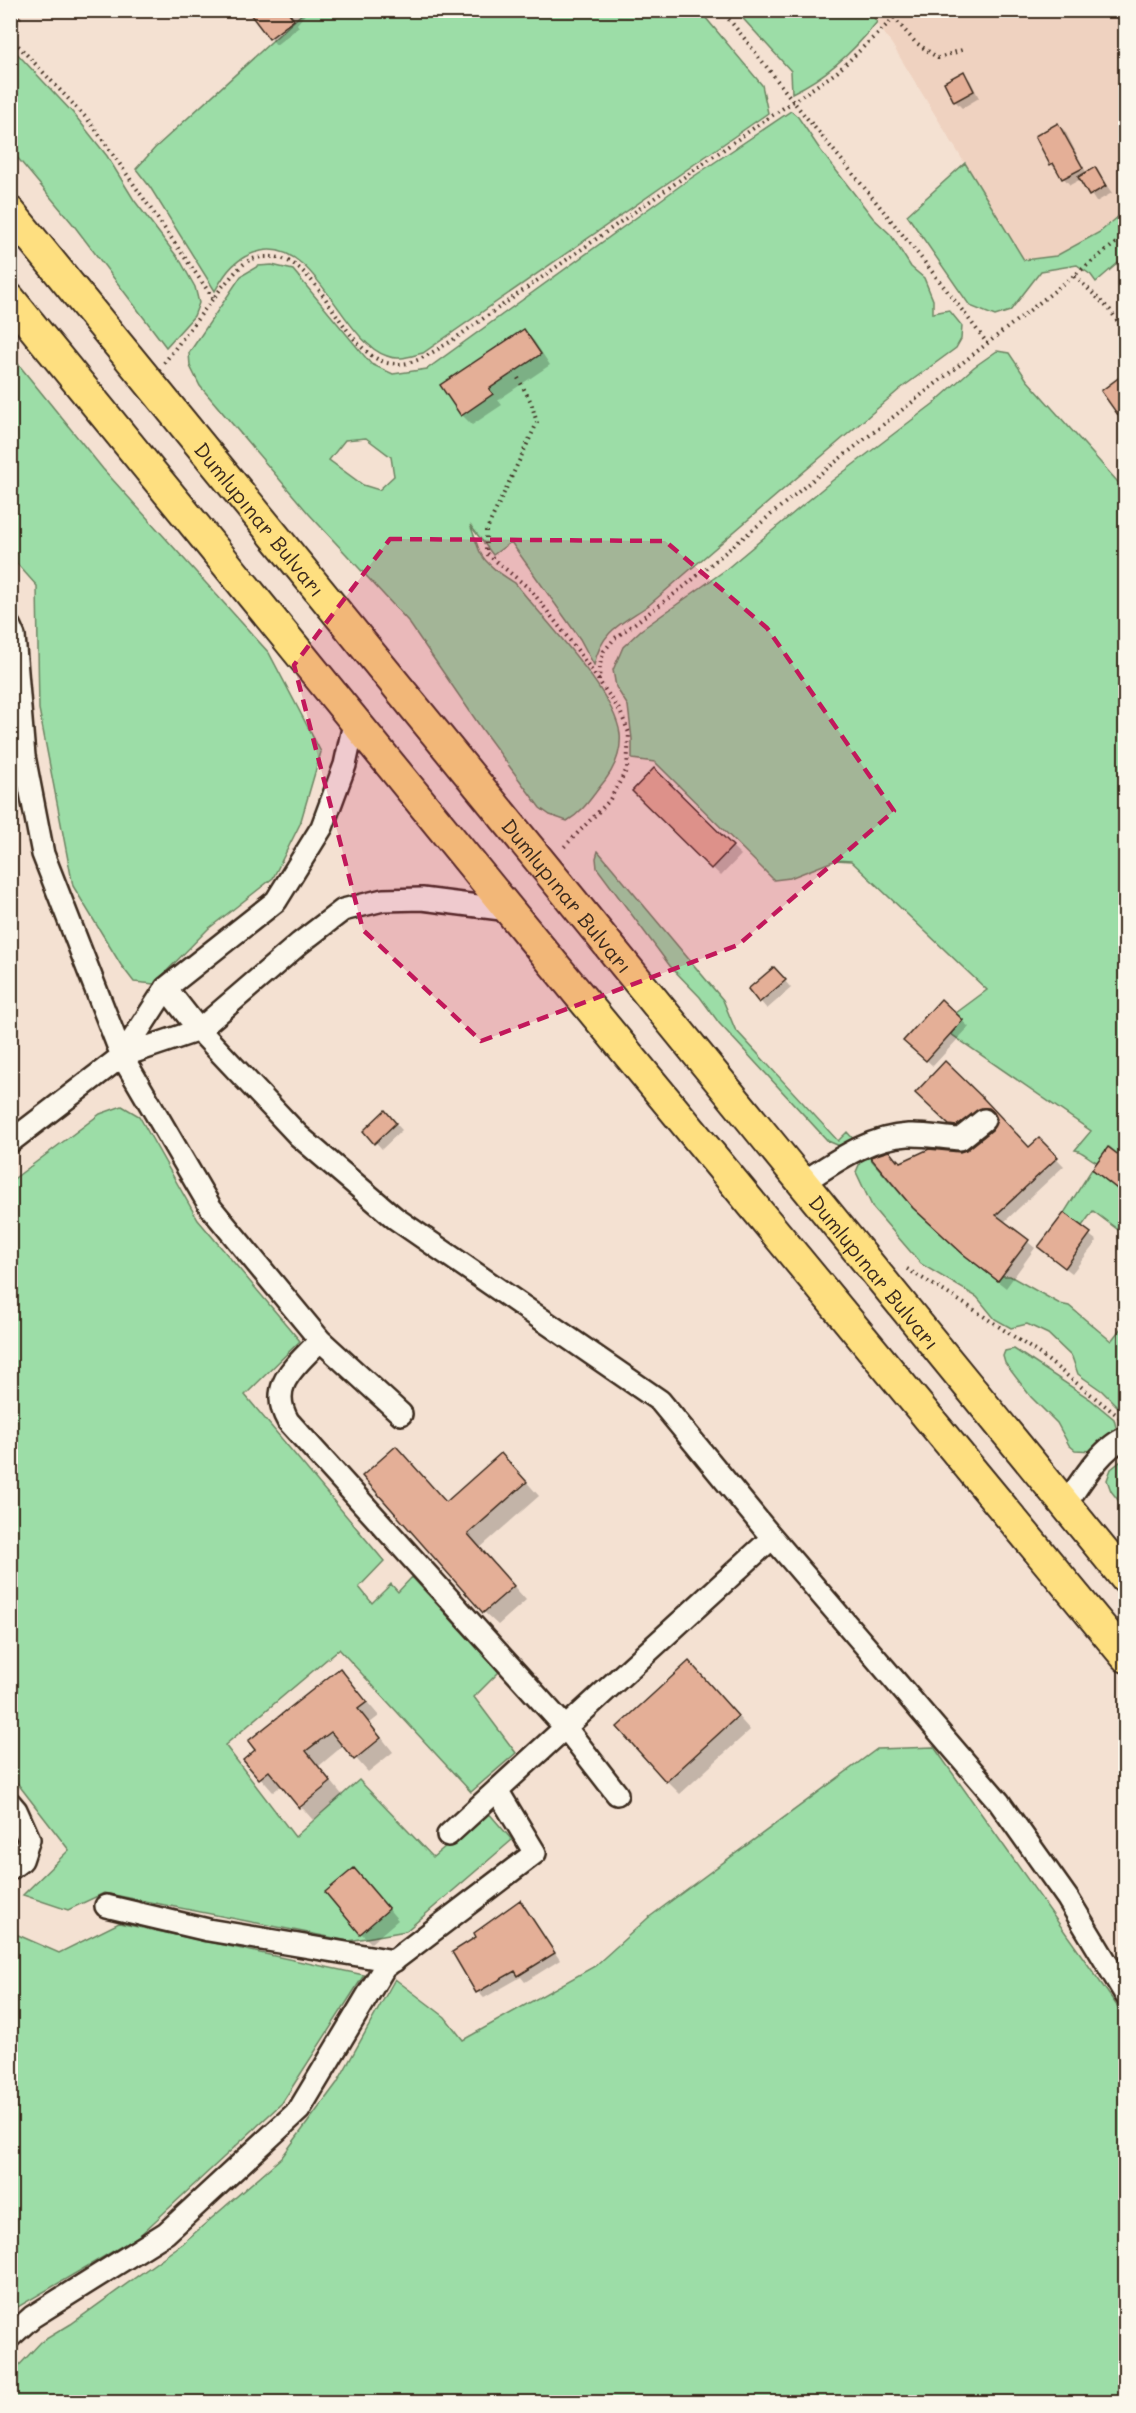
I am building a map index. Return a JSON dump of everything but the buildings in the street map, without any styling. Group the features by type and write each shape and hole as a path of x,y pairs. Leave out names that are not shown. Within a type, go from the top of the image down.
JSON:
{"highway":[{"name":"Dumlupınar Bulvarı","path":"10,212 1125,1579"},
{"path":"10,299 509,910 1125,1657"}],"street":[{"path":"10,627 14,636 16,713 43,854 122,1056 211,1208 321,1340 401,1414"},
{"path":"122,1056 166,988 276,901 322,827 345,765 355,719"},
{"path":"10,1142 122,1056 199,1029 300,943 343,910 384,900 423,899 509,910"},
{"path":"166,988 199,1029 299,1136 395,1218 660,1401 772,1538 999,1802 1068,1899 1125,1995"},
{"path":"802,1183 860,1146 893,1136 911,1134 960,1139 984,1120"},
{"path":"321,1340 283,1381 280,1407 288,1421 565,1726 617,1794"},
{"path":"1065,1505 1108,1450 1118,1440 1125,1438"},
{"path":"448,1835 772,1538"},
{"path":"10,2337 32,2317 166,2234 299,2110 384,1968 535,1853 497,1790"},
{"path":"10,1803 16,1810 29,1839 22,1860 10,1869"},
{"path":"106,1906 208,1930 394,1961"}],"path":[{"path":"24,10 10,35 91,123 213,298"},
{"path":"721,10 938,278 987,343"},
{"path":"149,382 213,298 245,262 255,258 273,256 288,260 303,271 358,342 372,355 392,364 412,363 450,342 837,72 894,18 915,42 938,58 965,49"},
{"path":"599,681 600,664 604,651 615,638 685,586 815,478 1125,235"},
{"path":"1075,276 1110,310 1125,334"},
{"path":"518,378 531,402 537,423 486,531 486,553 531,590 620,711 629,733 627,770 609,801 544,867"},
{"path":"901,1266 973,1309 1041,1356 1125,1421"}],"highlighted area":[{"path":"390,539 665,541 767,628 894,811 738,945 481,1041 363,930 294,665"}],"shaded area":[{"path":"869,11 1125,11 1125,211 1100,232 1056,256 1024,260 893,46"}],"green space":[{"path":"305,11 700,11 762,85 768,113 423,353 405,358 391,357 371,347 356,332 313,275 298,260 280,251 261,251 245,257 233,265 215,291 150,187 136,169 155,148"},
{"path":"736,11 869,11 877,22 839,62 792,93 791,71"},
{"path":"10,46 73,113 107,156 134,200 181,262 195,287 199,303 194,316 166,347 72,223 11,150"},
{"path":"791,111 798,117 821,151 873,218 891,235 911,267 924,278 933,300 933,313 949,310 962,326 961,339 956,348 900,389 649,605 614,629 602,644 594,665 580,639 511,542 493,555 470,525 486,561 515,583 576,656 592,677 615,717 620,742 615,763 588,802 567,821 550,815 540,808 482,729 408,621 309,514 200,386 190,366 189,353 241,276 258,266 272,265 293,270 371,364 393,374 427,369 684,183","holes":["366,438 391,457 394,476 379,490 363,485 329,460 345,440"]},
{"path":"965,163 1024,260 1056,256 1100,232 1125,211 1125,257 1096,282 1091,275 1077,265 1041,271 1010,311 995,316 970,306 907,215"},
{"path":"997,351 1009,353 1027,380 1125,490 1125,1160 1109,1147 1097,1162 1075,1150 1091,1131 951,1034 963,1020 956,1013 987,990 851,861 836,860 790,878 774,880 655,762 632,759 628,706 616,687 613,670 623,647 641,630 724,571 833,480 933,404 974,367"},
{"path":"10,354 103,469 269,653 321,752 300,824 273,878 208,929 154,984 134,982 121,965 73,886 39,709 37,586 11,557"},
{"path":"598,851 723,1000 735,1029 838,1141 847,1132 858,1144 842,1147 828,1141 719,1023 700,997 670,966 597,868"},
{"path":"122,1106 139,1116 198,1220 300,1341 245,1395 384,1561 359,1587 372,1603 391,1584 398,1592 412,1577 499,1672 474,1697 516,1753 471,1792 339,1649 225,1745 295,1837 359,1780 433,1857 487,1811 512,1840 406,1931 349,1941 104,1893 68,1910 23,1895 69,1850 11,1775 11,1181 100,1114"},
{"path":"868,1156 913,1208 963,1254 998,1281 1002,1276 1010,1276 1060,1304 1069,1306 1111,1341 1125,1323 1125,1414 1102,1391 1078,1374 1072,1357 1048,1334 1027,1324 1011,1328 995,1319 977,1297 921,1264 873,1208 856,1172 862,1158"},
{"path":"1092,1169 1125,1195 1125,1235 1093,1211 1082,1226 1064,1213"},
{"path":"1014,1349 1090,1399 1114,1419 1116,1427 1109,1440 1094,1451 1075,1450 1069,1445 1057,1423 1031,1397 1005,1363 1003,1356 1005,1351"},
{"path":"1125,1458 1125,1509 1111,1491 1107,1480 1111,1469"},
{"path":"934,1747 1125,2017 1125,2402 11,2402 11,2374 41,2342 71,2324 182,2244 282,2157 337,2083 395,1979 445,2017 463,2040 595,1966 648,1918 877,1749"},
{"path":"119,1923 364,1975 282,2103 139,2236 11,2311 11,1932 59,1953"}]}
